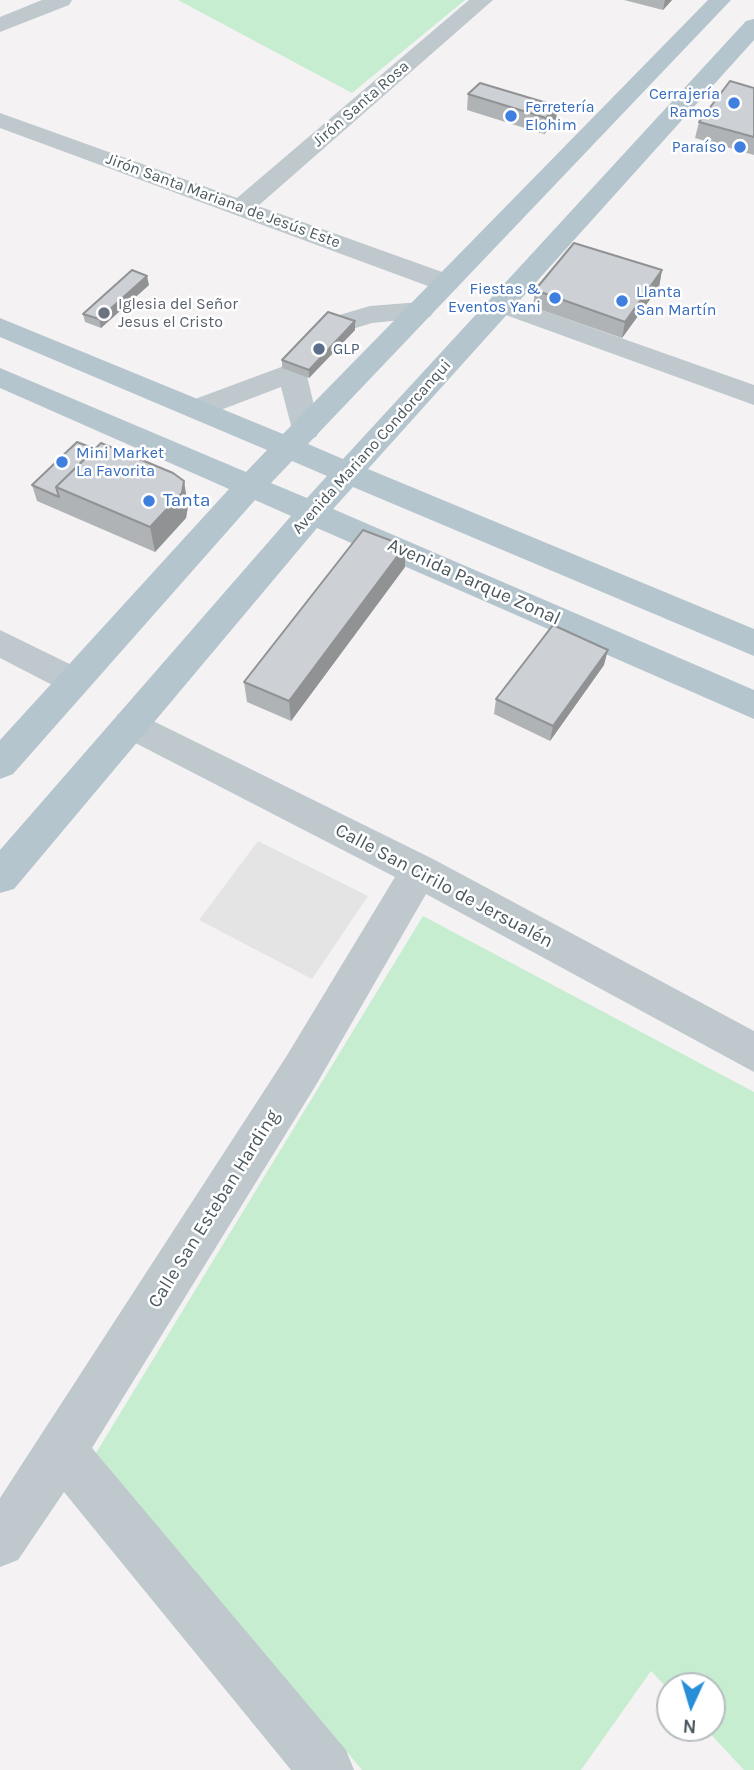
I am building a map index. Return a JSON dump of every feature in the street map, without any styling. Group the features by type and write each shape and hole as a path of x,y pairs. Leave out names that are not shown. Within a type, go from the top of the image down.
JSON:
{"main road":[{"name":"Avenida Mariano Condorcanqui","path":"0,877 348,472 448,322 446,283 720,0"},
{"name":"Avenida Mariano Condorcanqui","path":"0,764 251,485 296,439 448,322 502,304 754,26"},
{"path":"0,327 197,410 296,439 348,472 754,643"},
{"name":"Avenida Parque Zonal","path":"0,377 754,705"},
{"path":"392,546 426,505"}],"street":[{"path":"0,25 61,0"},
{"name":"Jirón Santa Rosa","path":"240,208 482,0"},
{"name":"Jirón Santa Mariana de Jesús Este","path":"0,120 446,283"},
{"path":"502,304 754,395"},
{"path":"339,324 370,315 448,322"},
{"path":"197,410 292,372 296,439"},
{"path":"0,643 74,681"},
{"name":"Calle San Cirilo de Jersualén","path":"131,724 419,871 754,1053"},
{"name":"Calle San Esteban Harding","path":"0,1542 62,1451 301,1071 419,871"},
{"path":"62,1451 326,1770"}],"shaded area":[{"path":"258,841 368,896 312,979 199,920"}],"green space":[{"path":"178,0 465,0 352,93"},
{"path":"423,916 754,1092 754,1770 744,1770 718,1742 726,1742 726,1672 656,1672 656,1676 651,1671 581,1770 362,1770 96,1453"}],"building":[{"path":"730,81 754,88 754,137 699,122"},
{"path":"480,83 557,106 546,118 468,94"},
{"path":"574,243 662,270 625,322 535,290"},
{"path":"132,270 147,276 99,319 83,314"},
{"name":"GLP","path":"328,312 355,321 309,370 282,360"},
{"path":"77,442 95,449 56,487 59,497 32,485"},
{"path":"101,443 173,473 184,481 182,493 150,527 56,487"},
{"path":"363,530 405,546 289,701 244,682"},
{"path":"553,625 608,650 553,726 496,699"}],"place":[{"name":"Cerrajería Ramos","path":"734,103"},
{"name":"Ferretería Elohim","path":"511,116"},
{"name":"Paraíso","path":"740,147"},
{"name":"Fiestas & Eventos Yani","path":"555,298"},
{"name":"Llanta San Martín","path":"622,301"},
{"name":"Iglesia del Señor Jesus el Cristo","path":"104,313"},
{"name":"GLP","path":"319,349"},
{"name":"Mini Market La Favorita","path":"62,462"},
{"name":"Tanta","path":"149,501"}]}
